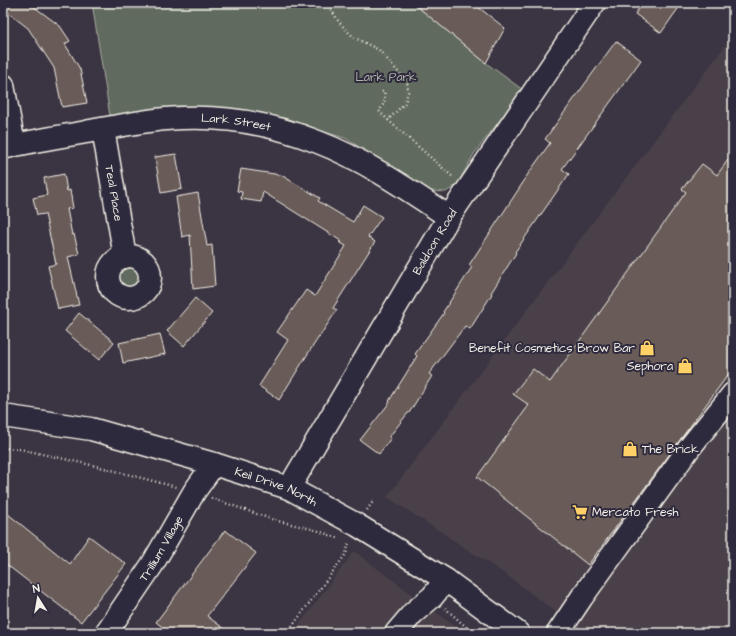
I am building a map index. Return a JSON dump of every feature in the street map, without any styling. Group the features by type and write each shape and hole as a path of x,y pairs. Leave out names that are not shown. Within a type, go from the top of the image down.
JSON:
{"street":[{"name":"Baldoon Road","path":"289,488 467,188 594,3"},
{"path":"3,85 9,146"},
{"name":"Lark Street","path":"9,146 141,122 181,118 243,121 270,126 343,152 376,170 449,217"},
{"name":"Teal Place","path":"103,129 125,257"},
{"path":"558,633 582,597 690,447 733,394"},
{"name":"Keil Drive North","path":"3,416 90,429 214,464 289,488 354,537 439,589 518,633"},
{"name":"Trillium Village","path":"106,633 152,565 194,492 214,464"},
{"path":"396,633 413,613 439,589"}],"path":[{"path":"327,3 339,22 347,31 355,38 379,50 407,82 408,92 405,102 388,120"},
{"path":"382,92 384,91 385,98 379,111 467,188"},
{"path":"3,448 20,449 100,467 194,492 274,520 354,537"},
{"path":"287,633 346,554 374,500"},
{"path":"439,589 473,633"}],"shaded area":[{"path":"733,35 733,633 584,633 505,574 387,497"},
{"path":"354,551 464,633 293,633"}],"green space":[{"name":"Lark Park","path":"92,3 413,3 486,63 523,90 474,154 457,185 446,192 430,191 345,138 259,113 178,106 110,116"},
{"path":"130,267 138,270 141,278 138,286 130,289 122,286 119,278 122,270"}],"building":[{"path":"3,3 29,3 60,26 70,41 65,44 80,69 87,103 62,107 54,68 28,28 3,9"},
{"path":"413,3 473,3 505,28 486,63"},
{"path":"643,3 682,3 661,33 635,14"},
{"path":"616,41 641,60 562,169 569,174 515,252 516,253 470,329 465,326 429,374 432,376 409,413 389,437 391,438 379,454 360,440 390,402 389,401 417,356 415,354 444,313 443,312 472,267 469,265 521,184 550,143 545,139"},
{"path":"733,153 733,368 588,565 477,477 529,405 513,394 533,369 550,382 686,192 682,189 702,164 717,175"},
{"path":"176,154 182,189 161,193 155,157"},
{"path":"241,169 281,175 320,198 318,201 353,222 363,205 382,217 368,237 375,242 333,308 337,310 279,400 259,386 288,340 277,332 306,290 315,296 346,246 339,242 341,241 263,192 261,202 241,199 242,192 237,191"},
{"path":"64,174 67,191 70,190 73,208 67,209 72,235 74,234 79,254 68,257 79,305 58,309 48,266 56,264 45,214 37,215 33,198 47,195 44,178"},
{"path":"198,193 207,246 212,245 215,286 193,289 190,235 182,237 176,197"},
{"path":"195,298 212,313 184,346 167,331"},
{"path":"79,313 114,342 99,360 65,331"},
{"path":"160,334 165,354 123,363 119,343"},
{"path":"3,510 70,564 89,536 126,564 81,622 3,562"},
{"path":"225,530 256,553 207,616 230,633 170,633 156,622"}],"place":[{"name":"Benefit Cosmetics Brow Bar","path":"647,348"},
{"name":"Sephora","path":"685,366"},
{"name":"The Brick","path":"630,449"},
{"name":"Mercato Fresh","path":"580,512"}]}
